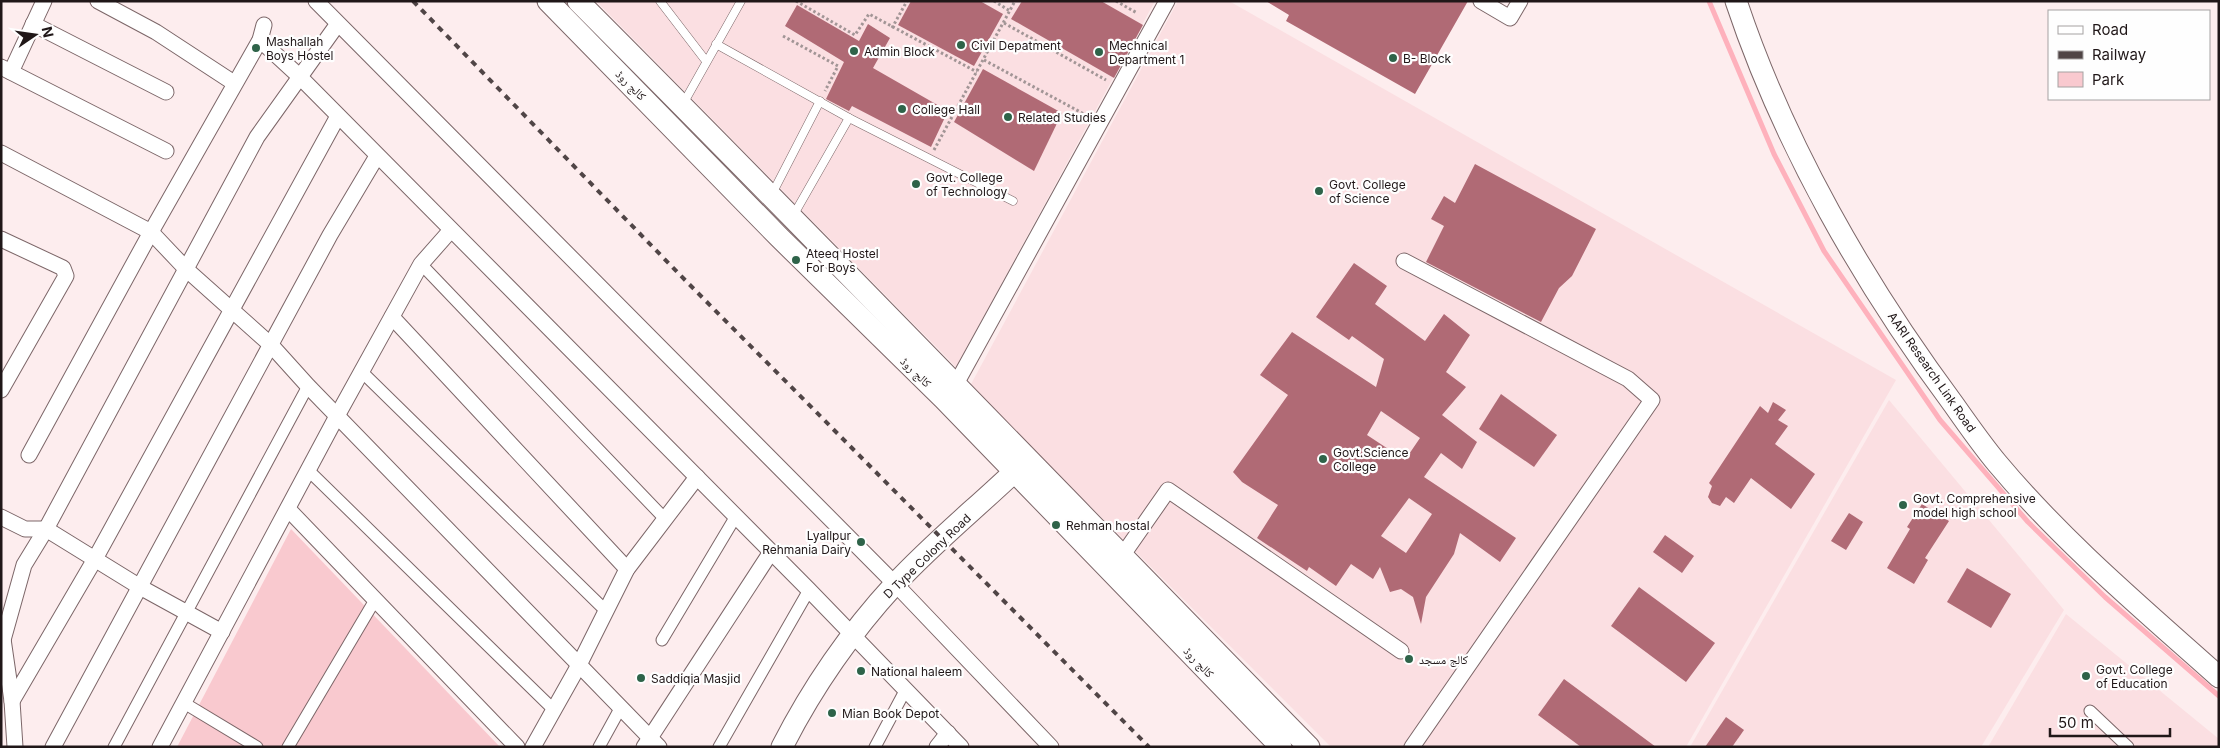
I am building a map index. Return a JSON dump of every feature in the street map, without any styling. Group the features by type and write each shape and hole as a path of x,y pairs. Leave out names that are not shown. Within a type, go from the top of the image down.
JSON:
{"main road":[{"name":"کالج روڈ","path":"548,1 676,115 771,196 1309,747"},
{"name":"کالج روڈ","path":"578,1 779,237 944,398 1281,747"},
{"name":"AARI Research Link Road","path":"1736,1 1764,74 1822,198 1866,276 1920,360 1997,463 2044,515 2117,586 2219,677"},
{"name":"D Type Colony Road","path":"782,747 802,708 856,638 899,588 1018,476"},
{"name":"D Type Colony Road","path":"796,747 843,665 856,638"}],"street":[{"path":"44,1 33,24 6,69 166,151"},
{"path":"98,1 156,32 234,83"},
{"path":"316,1 337,25 899,588 1051,747"},
{"path":"956,384 1167,1"},
{"path":"1481,1 1510,18 1520,1"},
{"path":"33,24 166,92"},
{"path":"29,454 234,83 260,40 264,25"},
{"path":"3,640 24,565 46,529 187,270 257,137 337,25"},
{"path":"260,40 299,76 698,477 961,747"},
{"path":"12,701 95,558 338,116"},
{"path":"1,153 151,232 187,270 271,345 337,416 621,707 651,743 771,552"},
{"path":"53,747 330,235 377,156"},
{"path":"160,747 337,416 421,264 451,230"},
{"path":"1,239 63,268 66,276 1,390"},
{"path":"1404,261 1628,379 1652,400 1412,747"},
{"path":"421,264 665,520"},
{"path":"392,317 627,569"},
{"path":"362,372 606,611"},
{"path":"114,747 308,386"},
{"path":"308,470 554,710"},
{"path":"533,747 579,665 627,569 698,477"},
{"path":"1122,556 1168,490 1401,651"},
{"path":"288,509 517,747"},
{"path":"662,640 736,516"},
{"path":"1,517 25,528 46,529 140,587 222,632"},
{"path":"719,747 809,590"},
{"path":"288,747 375,600"},
{"path":"1,624 12,701 15,747"},
{"path":"875,747 906,689"},
{"path":"184,703 257,747"},
{"path":"599,747 621,707"},
{"path":"2090,712 2128,747"},
{"path":"937,747 948,733"}],"lane":[{"path":"660,1 706,61"},
{"path":"676,115 741,1"},
{"path":"716,44 849,118 1014,201"},
{"path":"771,196 820,101"},
{"path":"792,219 849,118"}],"path":[{"path":"796,1 855,35 869,14 977,72"},
{"path":"892,28 907,1"},
{"path":"994,1 1010,11"},
{"path":"930,158 1015,1"},
{"path":"1116,1 1137,14"},
{"path":"1004,23 1106,80"},
{"path":"783,36 838,66 820,101"},
{"path":"984,60 1084,114"}],"shaded area":[{"name":"Govt. College of Technology","path":"596,1 1155,1 956,367"},
{"name":"Govt. College of Science","path":"1178,1 1229,1 1896,380 1686,747 1331,747 970,386"},
{"name":"Govt. Comprehensive model high school","path":"1889,400 2064,610 1981,747 1690,747"},
{"name":"Govt. College of Education","path":"2066,614 2219,739 2219,747 1988,747"}],"green space":[{"path":"291,529 500,747 177,747"}],"building":[{"name":"Civil Depatment","path":"911,1 980,1 1003,14 974,66 898,25"},
{"name":"Mechnical Department 1","path":"1022,1 1101,1 1143,25 1114,78 1011,19"},
{"name":"B- Block","path":"1266,1 1468,1 1415,94 1286,21 1289,15"},
{"path":"797,5 859,41 868,24 890,38 873,68 948,111 931,147 852,106 849,111 826,99 844,62 785,26"},
{"name":"Related Studies","path":"983,69 1062,113 1034,171 954,122"},
{"path":"1475,164 1596,229 1572,276 1559,288 1541,322 1426,262 1444,226 1431,219 1444,196 1455,203"},
{"name":"Govt.Science College","path":"1354,263 1387,286 1375,304 1425,341 1444,314 1470,335 1446,372 1466,387 1442,415 1477,442 1462,469 1441,453 1424,477 1516,538 1500,562 1460,533 1454,554 1426,597 1421,624 1413,597 1401,589 1390,592 1380,567 1373,579 1351,564 1336,586 1309,567 1307,571 1257,538 1278,505 1242,482 1233,472 1288,395 1260,375 1292,332 1376,387 1384,359 1352,336 1349,340 1316,317","holes":["1381,411 1420,438 1405,460 1367,435","1409,498 1432,514 1406,553 1381,536"]},
{"path":"1501,394 1557,435 1534,467 1479,429"},
{"path":"1773,402 1786,410 1778,420 1788,426 1775,444 1815,474 1791,509 1751,478 1734,503 1726,497 1720,506 1712,503 1708,497 1712,486 1709,483 1760,406 1768,413"},
{"path":"1922,504 1949,521 1925,558 1928,560 1914,584 1887,568 1910,529 1907,527"},
{"path":"1849,513 1863,522 1846,550 1831,541"},
{"path":"1665,535 1694,556 1682,573 1653,552"},
{"path":"1967,568 2011,594 1991,628 1947,602"},
{"path":"1639,587 1715,643 1686,682 1611,626"},
{"path":"1564,679 1656,747 1581,747 1538,715"},
{"path":"1726,717 1744,730 1732,747 1705,747"}],"waterway":[{"path":"1709,1 1774,154 1824,251 1940,420 2028,522 2105,597 2219,696"}],"railway":[{"path":"413,1 685,280 1149,747"}],"place":[{"name":"Civil Depatment","path":"961,45"},
{"name":"Mashallah Boys Hostel","path":"256,48"},
{"name":"Admin Block","path":"854,51"},
{"name":"Mechnical Department 1","path":"1099,52"},
{"name":"B- Block","path":"1393,58"},
{"name":"College Hall","path":"902,109"},
{"name":"Related Studies","path":"1008,117"},
{"name":"Govt. College of Technology","path":"916,184"},
{"name":"Govt. College of Science","path":"1319,191"},
{"name":"Ateeq Hostel For Boys","path":"796,260"},
{"name":"Govt.Science College","path":"1323,459"},
{"name":"Govt. Comprehensive model high school","path":"1903,505"},
{"name":"Rehman hostal","path":"1056,525"},
{"name":"Lyallpur Rehmania Dairy","path":"861,542"},
{"name":"کالج مسجد","path":"1409,659"},
{"name":"National haleem","path":"861,671"},
{"name":"Govt. College of Education","path":"2086,676"},
{"name":"Saddiqia Masjid","path":"641,678"},
{"name":"Mian Book Depot","path":"832,713"}]}
